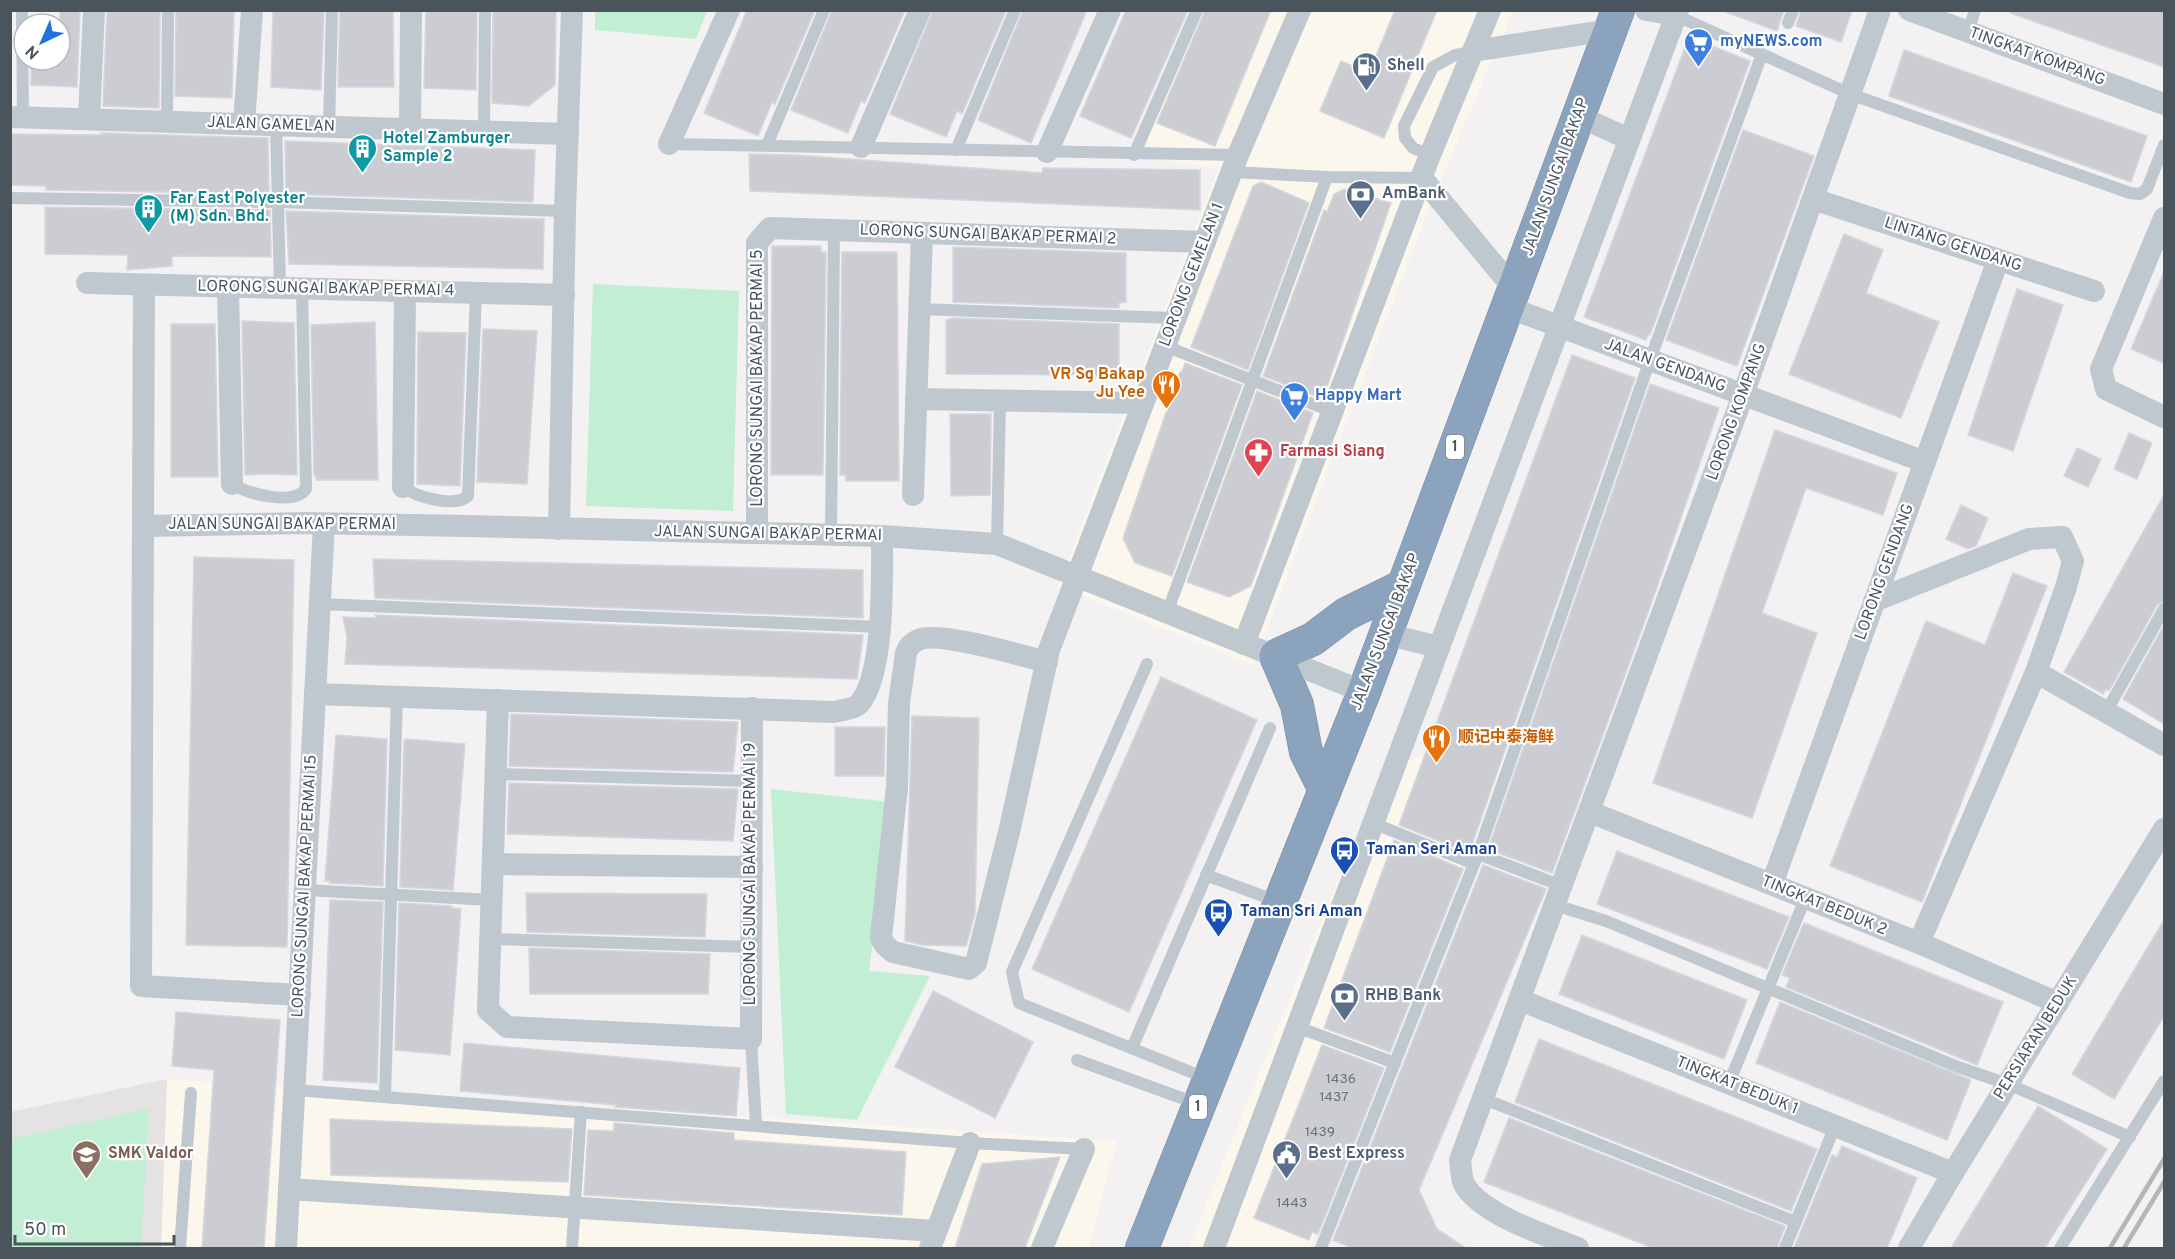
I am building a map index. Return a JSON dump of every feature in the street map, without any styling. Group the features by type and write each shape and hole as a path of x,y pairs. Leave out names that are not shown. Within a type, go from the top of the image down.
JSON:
{"highway":[{"name":"JALAN SUNGAI BAKAP","path":"1142,1248 1364,692 1614,20"},
{"path":"1325,790 1306,752 1297,705 1276,656 1313,639 1346,614 1403,586"}],"street":[{"path":"89,120 94,10"},
{"path":"244,124 252,10"},
{"path":"410,129 411,10"},
{"path":"559,529 567,134 572,10"},
{"path":"669,144 729,10"},
{"path":"861,147 920,10"},
{"path":"1047,152 1110,10"},
{"name":"LORONG GEMELAN 1","path":"1047,662 959,640 920,639 909,646 899,703 897,787 881,938 893,952 969,969 976,963 1010,828 1047,662 1077,576 1235,163 1300,10"},
{"path":"1244,644 1430,155 1490,10"},
{"path":"1214,1248 1676,13 1646,10"},
{"name":"LORONG KOMPANG","path":"1578,1248 1500,1215 1478,1199 1463,1183 1460,1160 1743,395 1880,10"},
{"name":"TINGKAT KOMPANG","path":"1910,10 2164,104"},
{"path":"1473,51 1614,20"},
{"path":"1578,116 1629,139"},
{"name":"JALAN GAMELAN","path":"17,117 567,134"},
{"path":"1422,177 1510,298"},
{"name":"LINTANG GENDANG","path":"1813,199 2094,291"},
{"path":"2164,218 2102,369 2106,388 2164,417"},
{"name":"LORONG SUNGAI BAKAP PERMAI 2","path":"770,228 1205,242"},
{"name":"LORONG SUNGAI BAKAP PERMAI 5","path":"757,533 757,243 770,228"},
{"path":"913,495 922,234"},
{"name":"LORONG GENDANG","path":"1772,884 1998,260"},
{"name":"LORONG SUNGAI BAKAP PERMAI 4","path":"87,283 564,295"},
{"path":"144,285 141,986 300,995"},
{"path":"228,287 232,484"},
{"path":"403,487 405,291"},
{"name":"JALAN GENDANG","path":"1510,298 1559,326 1925,462"},
{"path":"916,399 1143,403"},
{"name":"JALAN SUNGAI BAKAP PERMAI","path":"143,525 324,524 757,533 882,536 997,544 1364,692"},
{"name":"LORONG SUNGAI BAKAP PERMAI 15","path":"286,1248 324,524"},
{"path":"315,694 834,712 858,706 870,690 881,627 882,536"},
{"path":"1875,601 2029,539 2062,537 2073,561 2036,672 1919,943"},
{"path":"1385,634 1439,647"},
{"path":"2036,672 2164,745"},
{"path":"498,700 488,1010 507,1027 751,1040"},
{"name":"LORONG SUNGAI BAKAP PERMAI 19","path":"751,1040 752,708"},
{"name":"TINGKAT BEDUK 2","path":"1590,812 1919,943 2058,1003"},
{"name":"PERSIARAN BEDUK","path":"1909,1248 2058,1003 2162,841"},
{"path":"493,864 752,867"},
{"name":"TINGKAT BEDUK 1","path":"1520,1000 1953,1173"},
{"path":"290,1189 574,1208 933,1240 970,1143"},
{"path":"1042,1248 1084,1149"}],"lane":[{"path":"17,117 22,10"},
{"path":"166,122 168,10"},
{"path":"329,126 332,10"},
{"path":"484,131 485,10"},
{"path":"767,145 824,10"},
{"path":"956,150 1015,10"},
{"path":"1134,155 1197,10"},
{"path":"1968,32 1975,10"},
{"path":"1676,13 1850,94 2130,193 2140,194 2147,189 2164,145"},
{"path":"1430,155 1413,148 1405,138 1404,126 1433,67 1449,57 1473,51"},
{"path":"1322,1248 1476,859 1650,360 1762,54"},
{"path":"232,484 248,493 264,496 297,495 306,489 291,288 279,202 276,125"},
{"path":"669,144 1134,155 1235,163 1327,177 1422,177"},
{"path":"1167,613 1327,177"},
{"path":"10,198 279,202 566,211"},
{"path":"831,535 834,230"},
{"path":"403,487 413,494 429,499 460,501 468,496 476,293"},
{"path":"920,309 1175,318"},
{"path":"1165,346 1332,412"},
{"path":"997,544 1000,401"},
{"path":"320,604 881,627"},
{"path":"2106,712 2164,609"},
{"path":"1147,664 1012,972 1019,1003 1131,1048 1204,1092"},
{"path":"385,1097 397,697"},
{"path":"1131,1048 1270,728"},
{"path":"496,774 752,781"},
{"path":"1373,823 1476,859 1559,895 1606,921 1958,1067 2008,1084 2130,1137"},
{"path":"1206,875 1280,903"},
{"path":"305,890 492,900"},
{"path":"1729,1083 1805,899"},
{"path":"490,939 752,947"},
{"path":"1297,1027 1395,1062"},
{"path":"751,1040 756,1125"},
{"path":"1077,1060 1204,1092"},
{"path":"2060,1248 2164,1081"},
{"path":"295,1090 970,1143 1084,1149"},
{"path":"180,1248 191,1094"},
{"path":"1484,1099 1796,1222"},
{"path":"572,1248 581,1112"},
{"path":"1785,1248 1835,1126"}],"shaded area":[{"path":"1199,11 1513,11 1433,198 1253,665 1058,586 1218,169 1134,155"},
{"path":"1521,719 1310,1248 1188,1248 1383,769"},
{"path":"167,1079 1117,1141 1089,1248 161,1248"},
{"name":"SMK Valdor","path":"167,1079 161,1248 11,1248 10,1112"}],"green space":[{"path":"595,10 707,11 696,39 595,30"},
{"path":"593,284 739,291 733,511 586,506"},
{"path":"771,789 890,802 869,971 930,976 857,1120 786,1114"},
{"name":"SMK Valdor","path":"149,1109 141,1248 11,1248 11,1139"}],"building":[{"path":"60,10 80,10 77,87 31,85 31,72 72,72 72,12 60,12"},
{"path":"107,10 160,10 159,108 103,106"},
{"path":"176,10 234,10 232,98 175,96"},
{"path":"273,10 324,10 321,90 271,87"},
{"path":"340,10 393,10 394,87 338,87"},
{"path":"426,10 477,10 476,90 424,88"},
{"path":"493,10 556,10 555,85 529,106 492,103"},
{"path":"747,10 815,10 775,104 772,102 758,136 704,113"},
{"path":"832,10 905,10 865,103 861,101 848,133 791,110"},
{"path":"933,10 1006,10 962,114 957,111 946,137 890,114"},
{"path":"1023,10 1087,10 1031,143 978,120"},
{"path":"1126,10 1188,10 1131,138 1080,116"},
{"path":"1205,10 1271,10 1215,146 1157,123"},
{"name":"Shell","path":"1395,10 1437,10 1384,138 1320,111 1341,61 1369,73"},
{"path":"1726,10 1784,10 1777,31 1726,12"},
{"path":"1801,10 1852,10 1841,42 1796,26"},
{"path":"2010,10 2164,10 2164,67 2010,13"},
{"path":"1689,37 1750,61 1650,335 1648,334 1646,340 1584,317"},
{"path":"1904,50 2147,136 2131,182 1889,96"},
{"path":"1743,130 1814,156 1737,366 1666,340"},
{"path":"101,133 268,138 269,194 46,190 46,186 10,185 10,134 101,135"},
{"path":"285,141 535,150 533,202 286,194"},
{"path":"749,154 794,155 1042,173 1043,168 1200,170 1200,210 750,191"},
{"path":"1261,182 1309,203 1248,370 1191,347 1253,186"},
{"path":"1345,189 1391,203 1325,392 1320,390 1318,397 1263,376 1324,210 1327,212 1334,194"},
{"path":"45,207 270,210 271,257 172,256 172,266 127,270 128,255 45,254"},
{"path":"286,211 544,219 543,269 289,264"},
{"path":"1844,234 1883,250 1866,293 1939,322 1901,418 1789,374"},
{"path":"772,246 821,246 821,252 826,252 823,475 771,475"},
{"path":"953,247 1126,253 1126,302 1119,303 1119,308 953,302"},
{"path":"842,252 897,252 899,481 846,481 846,475 840,475"},
{"path":"2164,272 2164,363 2131,349"},
{"path":"2017,289 2063,305 2013,451 1968,435"},
{"path":"953,318 1119,324 1119,375 946,374 946,320"},
{"path":"242,321 294,323 297,475 245,475"},
{"path":"375,322 378,480 316,480 314,476 311,325"},
{"path":"171,324 215,324 218,477 171,477"},
{"path":"483,329 537,331 527,484 477,482"},
{"path":"418,332 466,333 460,486 417,484"},
{"path":"1572,355 1635,378 1469,853 1399,825"},
{"path":"1185,363 1242,385 1172,576 1135,563 1123,538"},
{"path":"1650,384 1719,408 1650,607 1552,873 1488,849"},
{"path":"1257,391 1313,413 1251,586 1229,597 1187,582"},
{"path":"950,414 991,414 990,495 951,496"},
{"path":"1775,430 1897,473 1883,515 1806,488 1762,613 1817,633 1752,818 1653,783"},
{"path":"2129,433 2152,443 2137,479 2114,469"},
{"path":"2077,448 2101,459 2088,487 2064,476"},
{"path":"2164,495 2164,601 2157,605 2109,691 2106,689 2103,694 2064,672"},
{"path":"1961,505 1988,518 1976,546 1968,549 1946,539"},
{"path":"194,557 294,560 287,947 186,945"},
{"path":"373,559 863,570 863,618 375,598"},
{"path":"2013,573 2047,586 1922,902 1830,866 1926,621 1985,645"},
{"path":"375,615 863,635 863,637 857,679 345,664 347,637 343,617 376,618"},
{"path":"2164,625 2164,724 2123,699"},
{"path":"1161,677 1257,720 1129,1012 1032,969"},
{"path":"511,714 738,722 733,772 509,766"},
{"path":"912,716 979,718 975,914 966,946 923,945 905,941"},
{"path":"835,727 885,727 884,776 835,776"},
{"path":"336,735 387,739 383,886 325,881"},
{"path":"406,739 465,744 453,890 400,887 404,741"},
{"path":"509,783 738,789 733,841 507,834"},
{"path":"1394,840 1463,869 1390,1052 1324,1028"},
{"path":"1617,851 1789,917 1767,969 1597,904"},
{"path":"1483,865 1546,889 1419,1190 1437,1229 1466,1248 1352,1248 1333,1240"},
{"path":"526,893 707,894 705,937 527,932"},
{"path":"330,900 383,902 377,1083 323,1080"},
{"path":"399,903 452,906 452,908 461,909 450,1055 395,1050"},
{"path":"2164,920 2164,1016 2114,1099 2072,1074"},
{"path":"1804,923 2003,1002 1977,1065 1786,987 1790,978 1782,975"},
{"path":"1582,935 1747,1000 1724,1059 1559,994"},
{"path":"529,948 710,954 708,994 530,994"},
{"path":"933,991 1033,1042 995,1118 895,1067"},
{"path":"1780,1002 1971,1080 1947,1140 1756,1063"},
{"path":"176,1012 280,1020 264,1248 202,1248 214,1070 172,1066"},
{"path":"1539,1039 1817,1149 1791,1211 1515,1102"},
{"path":"464,1043 740,1068 736,1116 615,1107 616,1105 460,1091"},
{"path":"1322,1045 1384,1068 1318,1234 1312,1232 1309,1240 1254,1218"},
{"path":"2038,1106 2107,1149 2045,1248 1951,1248"},
{"path":"1509,1118 1785,1226 1777,1248 1653,1248 1484,1182"},
{"path":"330,1119 572,1129 568,1182 331,1175"},
{"path":"614,1123 734,1133 734,1140 906,1152 902,1215 584,1195 588,1130 614,1131"},
{"path":"1842,1146 1917,1178 1887,1248 1794,1248 1832,1155 1837,1157"},
{"path":"1060,1157 1025,1248 955,1248 982,1164"}],"railway":[{"path":"2110,1248 2164,1159"},
{"path":"2124,1248 2164,1182"}],"place":[{"name":"myNEWS.com","path":"1699,68"},
{"name":"Shell","path":"1366,92"},
{"name":"Hotel Zamburger Sample 2","path":"362,174"},
{"name":"AmBank","path":"1361,220"},
{"name":"Far East Polyester (M) Sdn. Bhd.","path":"149,234"},
{"name":"VR Sg Bakap Ju Yee","path":"1166,410"},
{"name":"Happy Mart","path":"1294,422"},
{"name":"Farmasi Siang","path":"1259,478"},
{"name":"顺记中泰海鲜","path":"1437,764"},
{"name":"Taman Seri Aman","path":"1345,876"},
{"name":"Taman Sri Aman","path":"1219,938"},
{"name":"RHB Bank","path":"1344,1022"},
{"name":"SMK Valdor","path":"87,1180"},
{"name":"Best Express","path":"1287,1180"}]}
